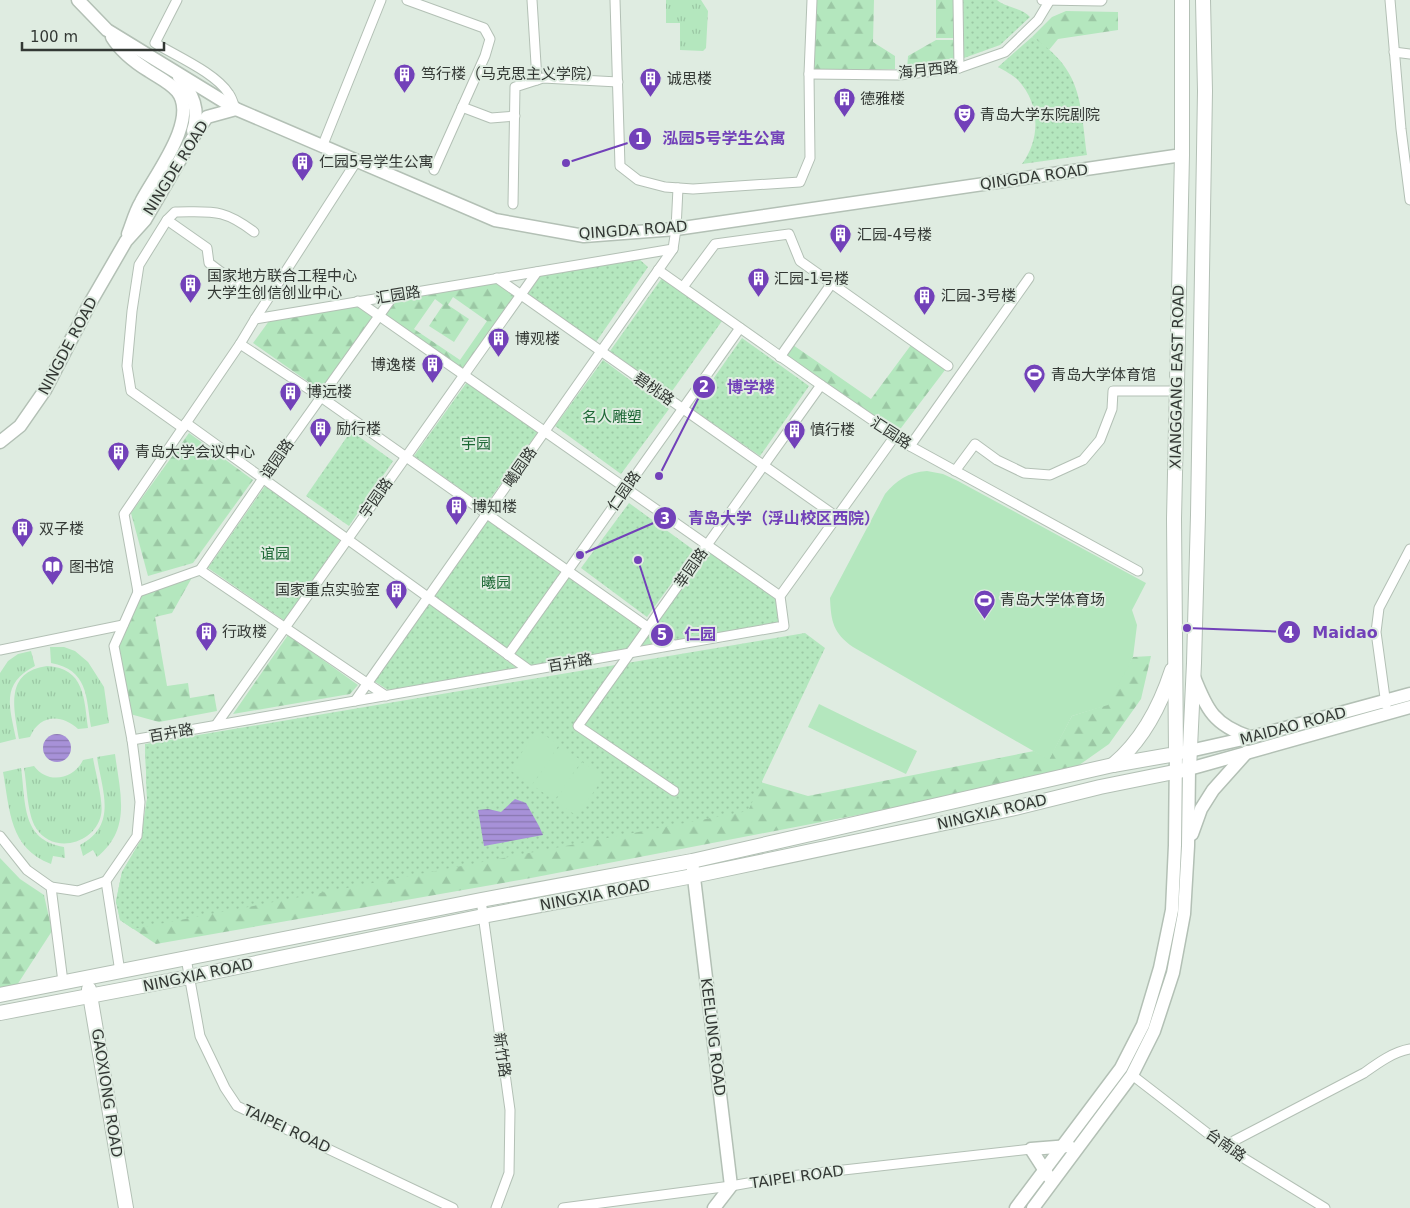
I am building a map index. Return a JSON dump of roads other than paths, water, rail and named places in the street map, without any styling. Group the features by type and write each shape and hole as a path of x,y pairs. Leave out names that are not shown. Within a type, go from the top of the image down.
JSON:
{"main road":[{"name":"QINGDA ROAD","path":"78,0 107,30 236,109 495,220 584,236 676,229 1182,155"},
{"name":"XIANGGANG EAST ROAD","path":"1182,0 1182,155 1174,519 1175,657 1183,753"},
{"name":"XIANGGANG EAST ROAD","path":"1183,753 1194,677 1198,515 1204,0"},
{"path":"107,30 114,42 131,58 146,70 163,79 178,92 183,110 179,133 140,203 126,242"},
{"path":"172,70 194,99 196,121 190,142"},
{"name":"NINGDE ROAD","path":"0,442 20,426 45,390 89,305 126,242 145,220 190,142 207,117 236,109"},
{"path":"1113,765 1129,752 1145,730 1165,691 1175,657"},
{"path":"1194,677 1206,706 1212,714 1222,724 1235,732 1252,737"},
{"name":"MAIDAO ROAD","path":"1189,769 1386,707 1410,694"},
{"name":"MAIDAO ROAD","path":"1183,753 1386,707 1410,706"},
{"path":"1188,846 1201,809 1209,796 1248,751"},
{"path":"1033,1208 1132,1075 1154,1031 1173,973 1184,914 1188,846 1189,769 1183,753"},
{"path":"1016,1208 1121,1068 1143,1025 1160,968 1172,910 1175,846 1175,771 1183,753"},
{"name":"NINGXIA ROAD","path":"0,995 481,900 692,861 1113,765 1183,753"},
{"name":"NINGXIA ROAD","path":"0,1013 91,997 483,916 693,876 1002,811 1100,787 1189,769"},
{"name":"KEELUNG ROAD","path":"692,861 732,1186"},
{"name":"GAOXIONG ROAD","path":"87,978 126,1208"},
{"path":"1053,1182 1030,1149 1064,1145 1080,1147"},
{"path":"714,1208 732,1186"}],"street":[{"path":"177,0 155,43 197,67 212,78 228,92 236,109"},
{"path":"322,147 381,0"},
{"path":"407,0 484,28 490,39 485,56 434,170"},
{"path":"532,0 537,80"},
{"path":"615,0 620,166 638,180 665,187 693,189 800,182 810,158 809,74 812,0"},
{"path":"958,0 959,68"},
{"path":"1042,0 1102,0"},
{"name":"海月西路","path":"809,74 900,74 959,68 1005,52 1038,20 1050,0"},
{"path":"1390,0 1410,200"},
{"path":"1394,52 1410,54"},
{"path":"513,204 515,87 543,78 618,82"},
{"path":"462,107 491,118 515,116"},
{"path":"1400,115 1410,112"},
{"path":"356,162 240,344 124,514 138,592 200,570 386,696"},
{"name":"曦园路","path":"355,701 673,249 678,188"},
{"path":"254,232 237,219 216,212 175,212 168,220 139,265 132,311 127,366 131,391 264,478 529,670"},
{"path":"168,220 207,248 209,263 241,287"},
{"path":"683,287 715,244 789,234 800,261 948,366"},
{"name":"汇园路","path":"255,320 673,249"},
{"name":"汇园路","path":"658,270 820,385 910,446 1138,571"},
{"name":"宇园路","path":"216,725 537,272"},
{"name":"碧桃路","path":"496,278 837,517"},
{"path":"910,446 1029,278"},
{"path":"780,357 832,283"},
{"name":"谊园路","path":"200,570 394,295"},
{"path":"358,301 780,596 895,436"},
{"name":"仁园路","path":"508,655 740,328"},
{"path":"240,344 321,397 673,645"},
{"path":"674,791 578,726 820,385"},
{"path":"955,471 975,444 998,460 1024,473 1050,475 1083,460 1100,440 1112,409 1113,391 1177,391"},
{"path":"1386,707 1376,632 1379,608 1410,549"},
{"name":"百卉路","path":"106,881 137,836 140,802 132,740 114,646 138,592"},
{"name":"百卉路","path":"132,740 784,626 780,596"},
{"path":"0,650 123,625"},
{"path":"0,836 27,870 51,888 78,891 106,881 120,972"},
{"path":"51,888 62,982"},
{"name":"新竹路","path":"481,900 510,1110 509,1174 496,1208"},
{"name":"TAIPEI ROAD","path":"186,958 200,1036 224,1088 237,1106 453,1208"},
{"path":"1224,1146 1364,1073 1384,1059 1410,1049"},
{"name":"台南路","path":"1132,1075 1224,1146 1325,1208"},
{"name":"TAIPEI ROAD","path":"563,1208 732,1186 780,1177 1030,1149"}],"place":[{"name":"笃行楼（马克思主义学院）","path":"405,93"},
{"name":"诚思楼","path":"651,98"},
{"name":"德雅楼","path":"844,118"},
{"name":"青岛大学东院剧院","path":"964,134"},
{"name":"泓园5号学生公寓","path":"566,163"},
{"name":"仁园5号学生公寓","path":"303,181"},
{"name":"汇园-4号楼","path":"841,254"},
{"name":"汇园-1号楼","path":"758,298"},
{"name":"国家地方联合工程中心 大学生创信创业中心","path":"191,304"},
{"name":"汇园-3号楼","path":"925,315"},
{"name":"博观楼","path":"499,358"},
{"name":"博逸楼","path":"432,384"},
{"name":"青岛大学体育馆","path":"1035,394"},
{"name":"博远楼","path":"291,411"},
{"name":"励行楼","path":"320,448"},
{"name":"慎行楼","path":"794,449"},
{"name":"青岛大学会议中心","path":"119,471"},
{"name":"博学楼","path":"659,476"},
{"name":"博知楼","path":"456,526"},
{"name":"双子楼","path":"23,548"},
{"name":"青岛大学（浮山校区西院）","path":"580,555"},
{"name":"仁园","path":"638,560"},
{"name":"图书馆","path":"53,586"},
{"name":"国家重点实验室","path":"396,609"},
{"name":"青岛大学体育场","path":"984,619"},
{"name":"Maidao","path":"1187,628"},
{"name":"行政楼","path":"206,651"}],"park label":[{"name":"名人雕塑","path":"612,417"},
{"name":"宇园","path":"476,444"},
{"name":"谊园","path":"275,554"},
{"name":"曦园","path":"496,583"}]}
